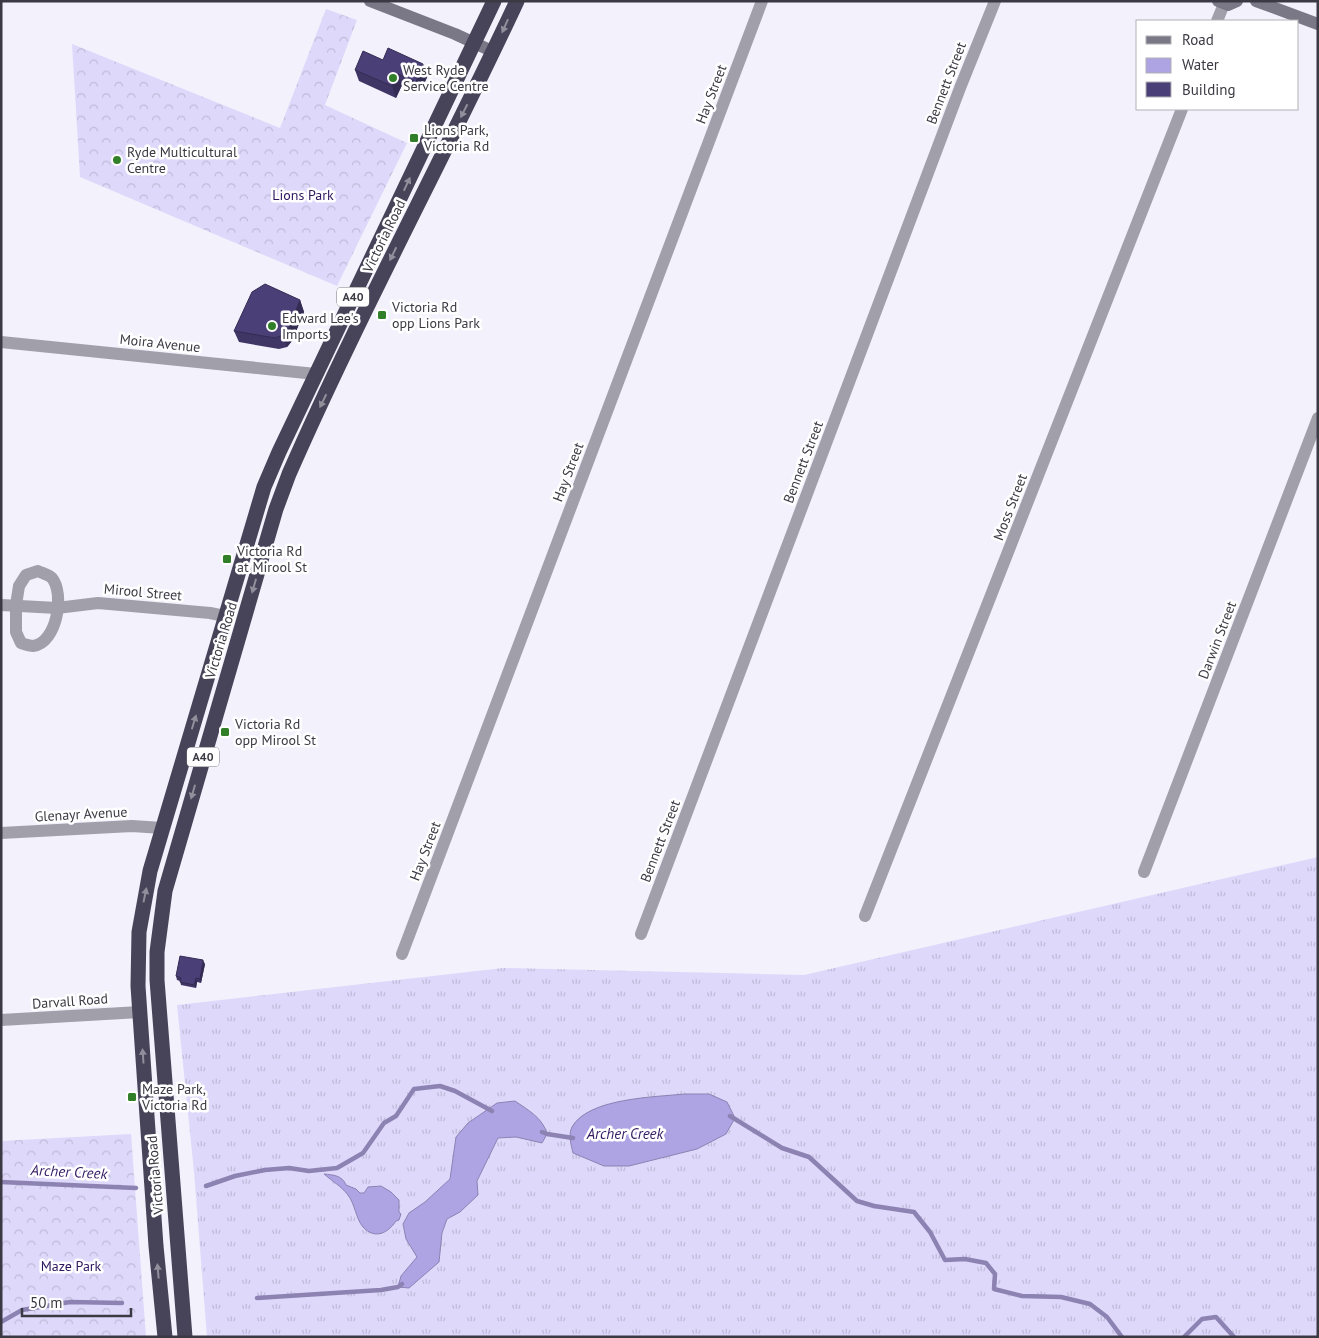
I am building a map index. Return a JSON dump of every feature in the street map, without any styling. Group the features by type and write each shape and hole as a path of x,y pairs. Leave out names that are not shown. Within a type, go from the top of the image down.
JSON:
{"highway":[{"name":"Victoria Road","path":"164,1337 140,1012 138,956 139,932 150,870 264,487 494,1"},
{"name":"Victoria Road","path":"185,1337 157,980 158,943 164,891 276,509 289,474 414,210 494,52 517,1"}],"street":[{"path":"370,1 475,42 494,52"},
{"name":"Hay Street","path":"402,954 762,1"},
{"name":"Bennett Street","path":"641,934 960,88 995,1"},
{"path":"1217,20 1221,3 1232,4 1238,1"},
{"path":"1256,1 1318,24"},
{"name":"Moss Street","path":"865,916 1182,110"},
{"name":"Moira Avenue","path":"1,342 316,374"},
{"name":"Darwin Street","path":"1144,872 1318,418"},
{"path":"38,571 51,577 59,592 54,628 43,641 32,646 21,643 16,632 16,606 19,586 26,575 38,571"},
{"name":"Mirool Street","path":"1,605 57,608 98,603 225,616"},
{"name":"Glenayr Avenue","path":"1,833 132,826 162,828"},
{"name":"Darvall Road","path":"1,1020 140,1012"}],"green space":[{"name":"Lions Park","path":"326,9 357,20 325,105 407,143 337,286 80,177 72,44 280,128"},
{"path":"1318,857 1318,1337 207,1337 194,1172 177,1005 503,968 804,975"},
{"name":"Maze Park","path":"131,1134 146,1337 1,1337 1,1141"}],"water":[{"name":"Archer Creek","path":"709,1094 727,1102 735,1118 726,1134 697,1149 629,1166 604,1166 573,1153 570,1136 572,1127 580,1117 592,1110 640,1098"},
{"name":"Archer Creek","path":"515,1101 542,1123 547,1134 542,1143 516,1137 498,1138 477,1181 478,1195 460,1212 447,1219 442,1233 439,1262 409,1288 398,1287 401,1276 417,1257 406,1239 403,1224 409,1213 425,1202 450,1179 456,1137 468,1123 497,1103"},
{"path":"324,1174 340,1177 346,1185 360,1193 364,1193 368,1187 381,1186 391,1192 399,1200 399,1212 401,1214 399,1220 385,1232 377,1234 368,1231 361,1224 348,1195"}],"building":[{"path":"388,48 423,64 416,82 398,74 392,86 355,70 363,51 383,60"},
{"name":"Edward Lee's Imports","path":"265,284 300,300 288,330 283,335 275,338 234,331 252,292"},
{"path":"180,956 203,960 200,979 196,978 194,985 180,982 181,978 176,976"}],"waterway":[{"name":"Archer Creek","path":"206,1186 235,1176 265,1170 289,1168 309,1171 337,1168 363,1153 384,1123 396,1116 414,1089 440,1086 455,1091 492,1111"},
{"name":"Archer Creek","path":"730,1116 782,1148 809,1157 857,1201 874,1206 914,1212 930,1232 945,1260 965,1259 986,1263 995,1274 994,1289 1022,1296 1061,1297 1090,1304 1107,1317 1122,1337"},
{"name":"Archer Creek","path":"542,1132 573,1138"},
{"name":"Archer Creek","path":"1,1182 136,1188"},
{"name":"Archer Creek","path":"257,1298 381,1290 398,1287 402,1284"},
{"name":"Archer Creek","path":"1,1322 22,1310 70,1302 122,1303"},
{"name":"Archer Creek","path":"1184,1337 1202,1319 1216,1317 1234,1337"}],"place":[{"name":"West Ryde Service Centre","path":"393,78"},
{"name":"Lions Park, Victoria Rd","path":"414,138"},
{"name":"Ryde Multicultural Centre","path":"117,160"},
{"name":"Victoria Rd opp Lions Park","path":"382,315"},
{"name":"Edward Lee's Imports","path":"272,326"},
{"name":"Victoria Rd at Mirool St","path":"227,559"},
{"name":"Victoria Rd opp Mirool St","path":"225,732"},
{"name":"Maze Park, Victoria Rd","path":"132,1097"}]}
